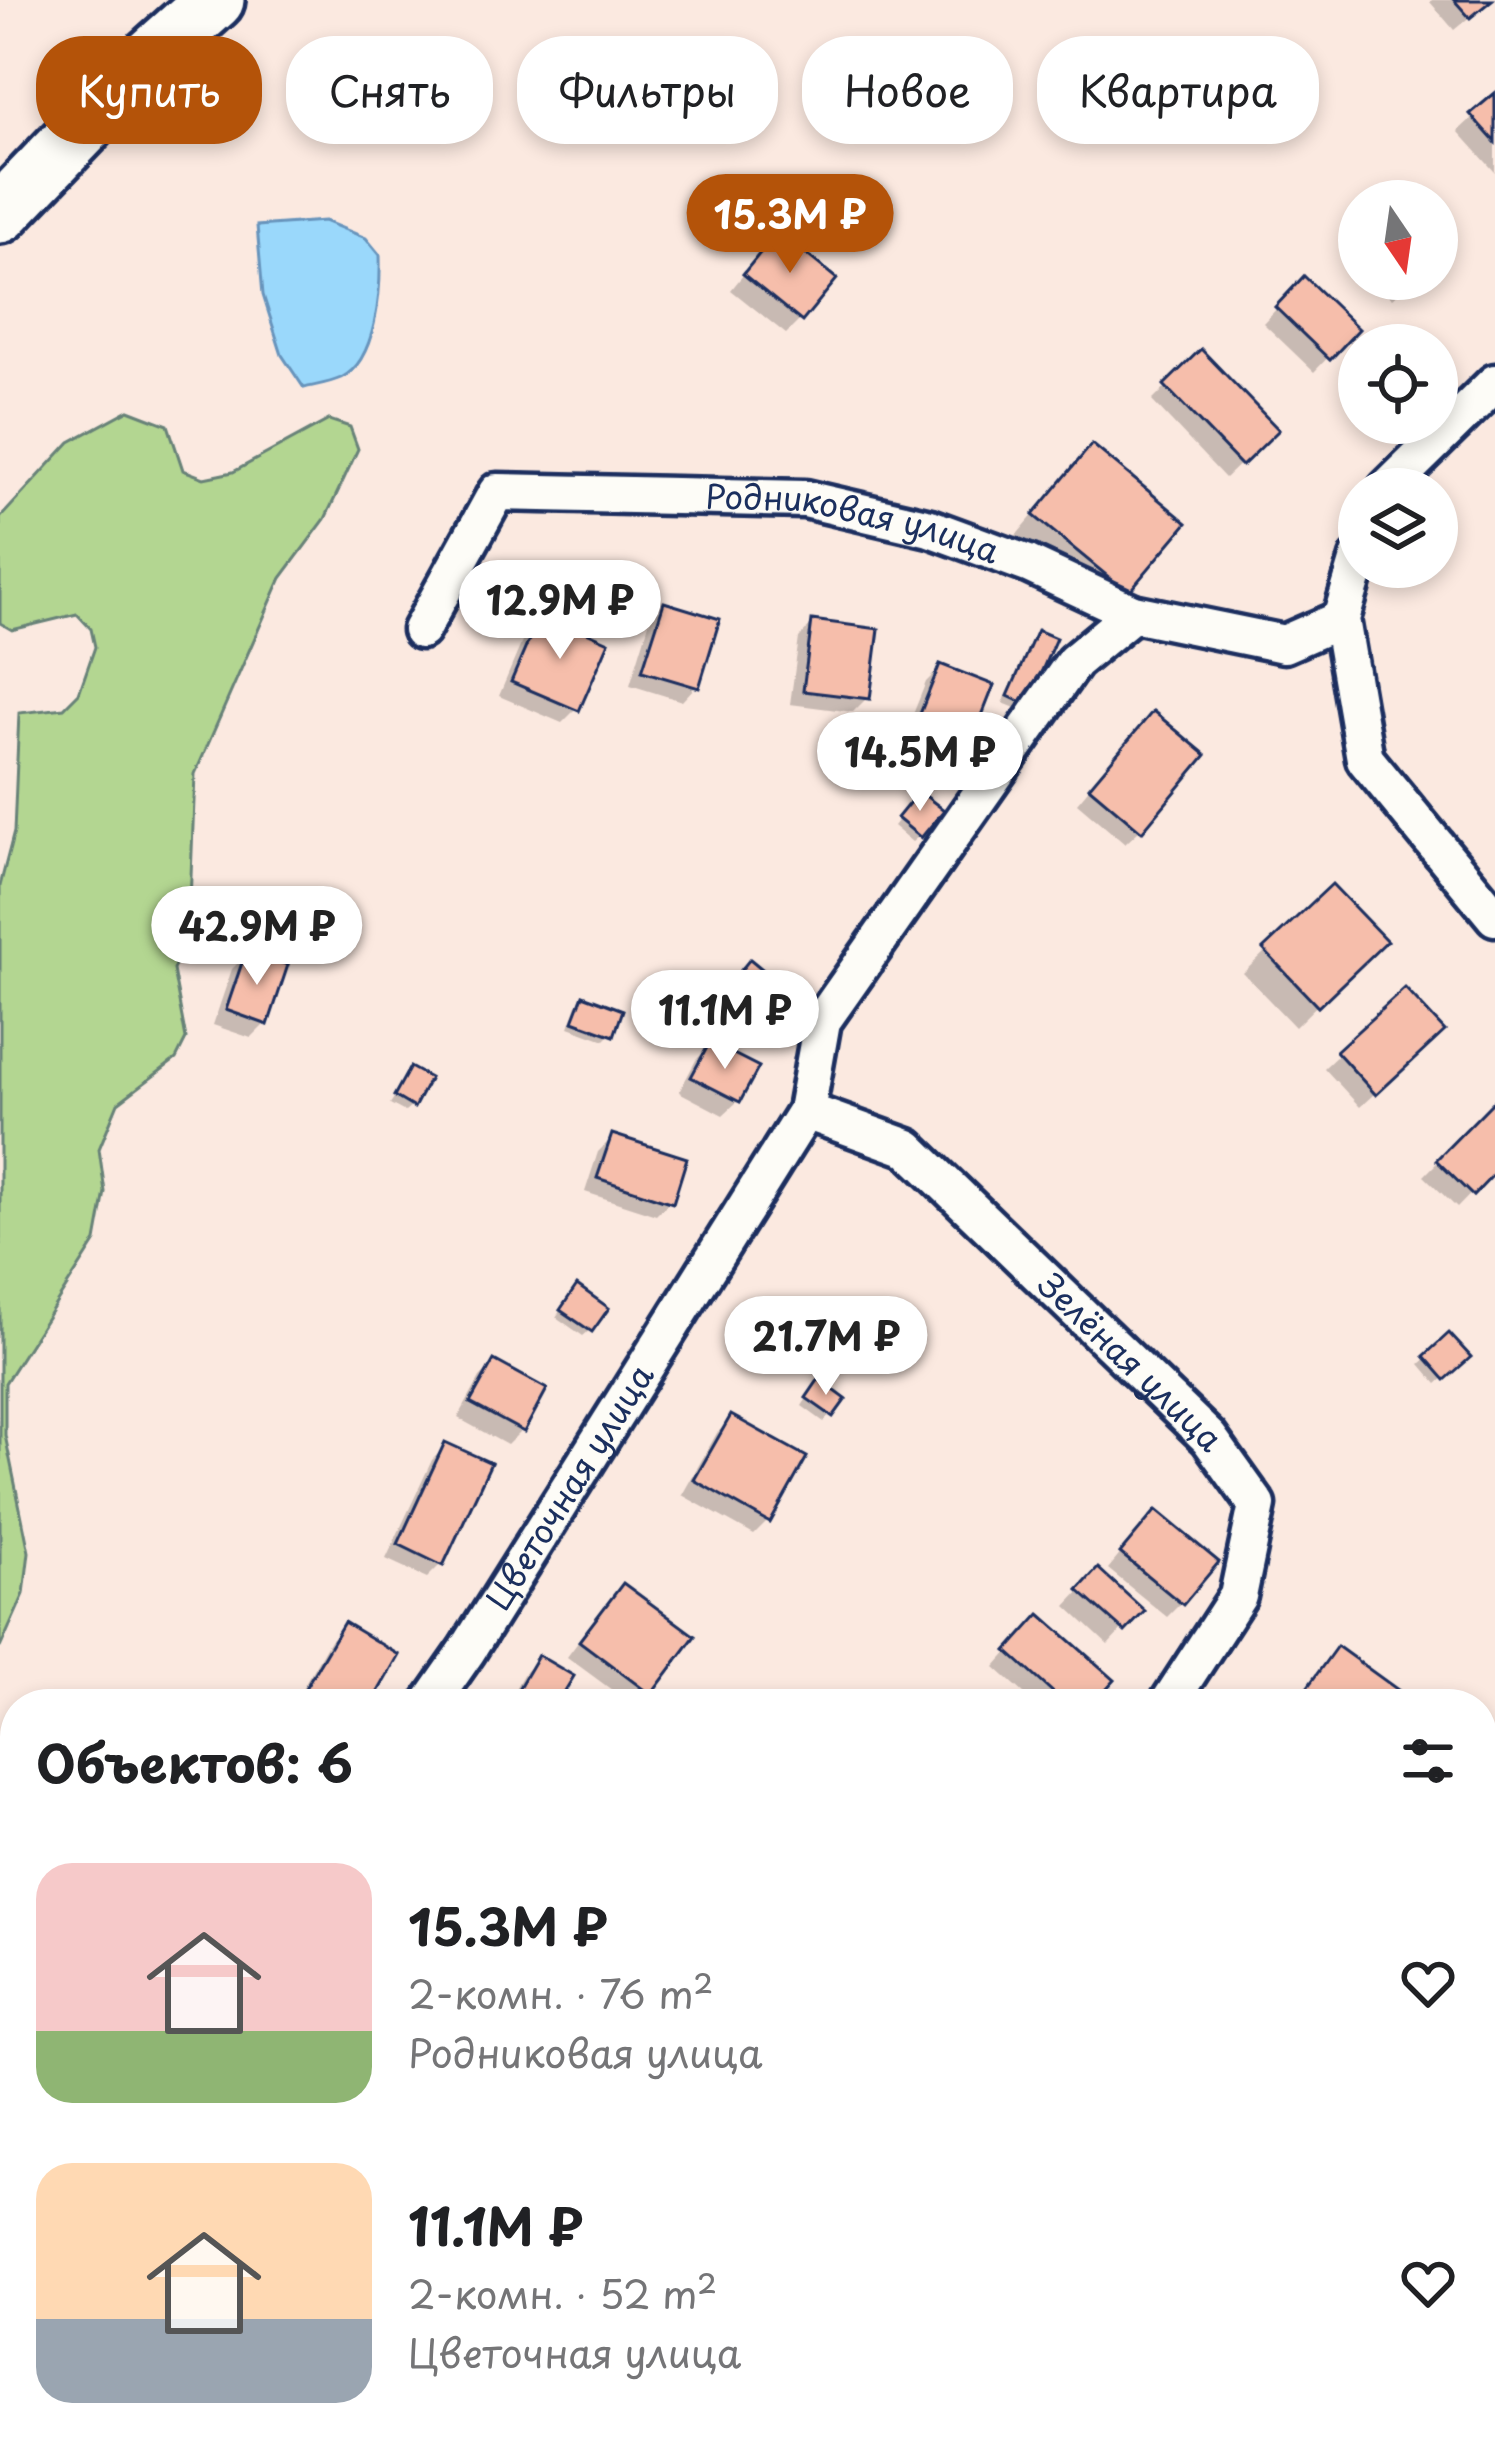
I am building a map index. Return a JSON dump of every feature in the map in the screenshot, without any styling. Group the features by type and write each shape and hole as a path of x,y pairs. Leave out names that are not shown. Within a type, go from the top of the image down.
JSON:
{"main road":[{"path":"0,214 149,59 215,0"}],"street":[{"path":"1408,468 1495,383"},
{"name":"Родниковая улица","path":"421,630 497,492 805,499 930,528 1028,563 1133,613 1285,644 1341,619"},
{"path":"1350,588 1341,619 1365,759 1495,917"},
{"name":"Цветочная улица","path":"440,1689 806,1111 821,1021 1074,662 1133,613"},
{"name":"Зелёная улица","path":"806,1111 908,1148 1209,1438 1257,1505 1238,1596 1178,1689"}],"green space":[{"path":"129,410 168,425 183,470 204,478 233,472 329,420 350,427 358,449 325,519 281,578 195,774 189,928 173,970 186,1039 176,1059 118,1103 99,1149 105,1192 96,1241 5,1383 5,1435 29,1552 24,1594 0,1648 0,886 14,832 19,713 64,708 79,693 95,647 91,629 77,614 12,630 0,623 0,518 70,442"}],"water":[{"path":"324,221 366,238 380,255 378,304 369,341 353,369 337,380 304,388 282,355 263,295 257,226"}],"building":[{"path":"1454,0 1492,0 1470,18"},
{"path":"1495,93 1495,142 1470,114"},
{"path":"778,231 837,279 802,322 743,274"},
{"path":"1304,276 1354,324 1338,324 1338,351 1330,360 1275,307"},
{"path":"1201,349 1279,430 1242,466 1164,385"},
{"path":"1092,444 1187,523 1128,593 1033,515"},
{"path":"664,602 720,619 699,688 642,671"},
{"path":"541,612 609,642 579,711 511,682"},
{"path":"812,620 879,629 870,699 803,691"},
{"path":"1037,630 1056,638 1027,705 1008,696"},
{"path":"940,664 994,685 972,741 918,719"},
{"path":"1153,711 1206,755 1142,832 1089,787"},
{"path":"919,791 944,810 921,838 897,818"},
{"path":"1332,884 1387,941 1318,1007 1263,949"},
{"path":"246,951 288,965 268,1025 226,1010"},
{"path":"750,959 784,987 757,1021 722,993"},
{"path":"1405,988 1445,1031 1376,1095 1336,1051"},
{"path":"583,995 623,1010 614,1036 573,1021"},
{"path":"710,1042 759,1067 740,1102 691,1077"},
{"path":"410,1067 430,1078 414,1108 394,1096"},
{"path":"1495,1100 1495,1173 1473,1196 1436,1160"},
{"path":"612,1134 687,1158 673,1203 597,1178"},
{"path":"577,1285 609,1308 592,1332 560,1310"},
{"path":"1449,1333 1471,1357 1445,1380 1424,1356"},
{"path":"494,1360 547,1389 524,1432 470,1403"},
{"path":"819,1379 846,1399 833,1417 806,1398"},
{"path":"731,1415 807,1457 770,1523 694,1480"},
{"path":"445,1442 491,1463 443,1566 398,1544"},
{"path":"1156,1510 1219,1562 1183,1605 1120,1553"},
{"path":"1098,1568 1145,1611 1125,1632 1078,1590"},
{"path":"623,1583 695,1636 655,1689 643,1689 579,1641"},
{"path":"1040,1614 1115,1680 1107,1689 1049,1689 1007,1651"},
{"path":"344,1622 399,1655 380,1689 305,1689"},
{"path":"1337,1646 1397,1689 1306,1689"},
{"path":"538,1655 574,1676 566,1689 518,1689"}]}
